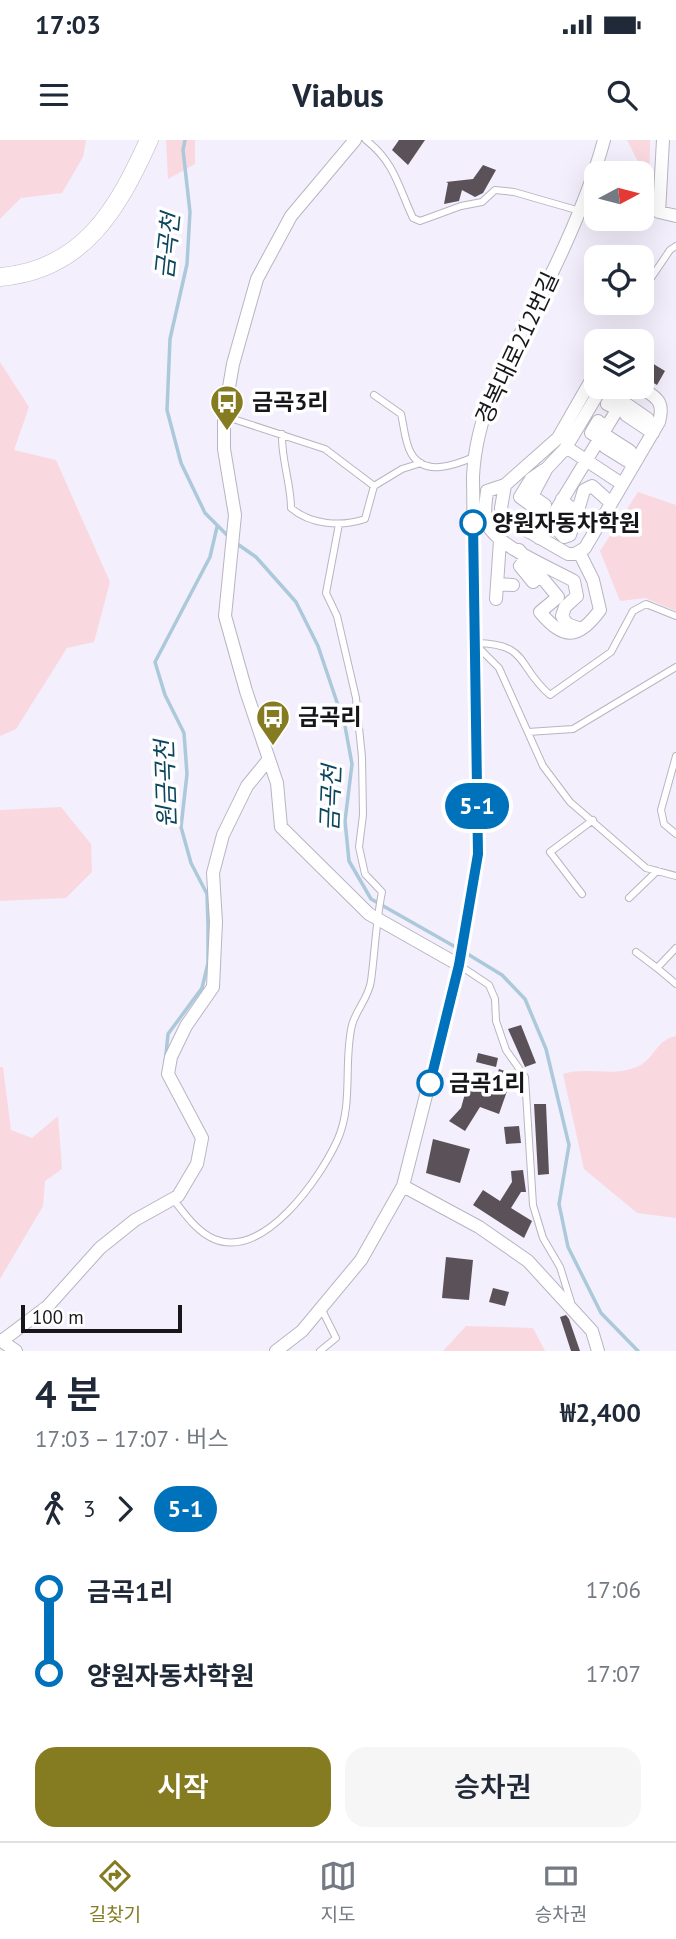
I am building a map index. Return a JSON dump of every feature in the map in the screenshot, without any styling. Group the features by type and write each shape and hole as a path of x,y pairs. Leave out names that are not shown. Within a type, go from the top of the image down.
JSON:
{"street":[{"path":"0,276 23,272 60,258 100,227 117,205 149,140"},
{"path":"355,140 290,216 257,279 233,364 224,416 224,449 234,515 225,616 277,783 281,827 335,882 377,916 459,965"},
{"name":"경복대로212번길","path":"276,1351 302,1331 361,1260 403,1186 459,965 478,854 474,643 475,438 501,372 580,211 604,140"},
{"path":"663,140 659,212 676,216"},
{"path":"581,629 567,624 562,616 565,607 577,596 574,581 500,541 487,524 484,510 487,491 505,485 558,438 584,393"},
{"path":"505,485 501,508 505,517 568,554 579,552 585,548 653,433 663,410 660,400 654,396"},
{"path":"530,533 535,508 520,498 531,479 547,468 566,447 595,399"},
{"path":"628,399 622,428 634,465"},
{"path":"530,533 549,521 586,460 622,428"},
{"path":"622,428 653,433"},
{"path":"566,447 622,484"},
{"path":"562,499 570,508 579,507 584,490 592,486 611,503"},
{"path":"473,495 487,498"},
{"path":"549,521 564,537 570,535 574,522 580,518 596,528"},
{"path":"496,600 500,541"},
{"path":"522,554 558,597 540,612 554,629 564,634 581,629 600,610 593,580 579,552"},
{"path":"497,584 513,586"},
{"path":"16,1351 1,1340 47,1306 100,1248 135,1220 178,1196 197,1164 202,1138 168,1074 171,1057 186,1026 213,987 216,922 213,873 223,835 247,786 269,759"},
{"path":"403,1186 479,1227 528,1261 592,1331 598,1351"}],"lane":[{"path":"366,140 379,150 396,173 413,218 420,221 461,205 482,202 495,190 514,192 580,211"},
{"path":"654,274 670,250 676,246"},
{"path":"374,395 401,414 411,454 421,463 433,468 457,464 474,457"},
{"path":"224,416 325,449 374,486"},
{"path":"282,434 282,449 290,483 290,508 300,515 339,524 365,519 374,486 402,469 421,463"},
{"path":"173,1199 194,1226 216,1240 243,1240 267,1232 279,1223 314,1179 338,1140 347,1106 352,1024 371,984 382,891 365,874 359,847 363,815 362,757 356,698 337,616 326,593 339,524"},
{"path":"474,643 501,643 519,653 534,682 550,695 611,652 633,611 646,604 676,616"},
{"path":"474,643 499,668 543,766 570,802 646,868 676,876"},
{"path":"528,732 573,729 676,667"},
{"path":"676,756 661,810 664,824 676,834"},
{"path":"582,894 550,852 593,820"},
{"path":"629,898 657,871"},
{"path":"657,968 676,948"},
{"path":"636,952 676,984"},
{"path":"459,965 489,985 495,999 496,1021 506,1050 525,1077 533,1205 543,1238 560,1267 573,1311"},
{"path":"320,1351 336,1338 321,1308"}],"shaded area":[{"path":"0,140 86,140 83,157 62,193 21,198 0,219"},
{"path":"166,140 195,140 195,164 168,179"},
{"path":"627,140 650,140 650,161 638,161"},
{"path":"0,362 29,407 14,450 56,460 110,582 94,642 67,648 16,729 0,736"},
{"path":"638,492 676,505 676,611 645,598 620,601 600,551"},
{"path":"61,807 91,844 92,872 66,898 0,901 0,810"},
{"path":"676,1036 676,1218 637,1213 584,1169 563,1074 620,1071 639,1066 664,1041"},
{"path":"0,1067 3,1067 11,1130 32,1138 58,1116 62,1169 45,1181 43,1206 0,1279"},
{"path":"466,1326 533,1328 545,1351 443,1351"}],"building":[{"path":"399,140 425,140 408,165 392,150"},
{"path":"483,165 496,170 483,193 475,197 462,190 459,201 444,204 446,182 473,179"},
{"path":"654,364 665,371 657,385 654,383"},
{"path":"521,1025 536,1063 525,1067 508,1029"},
{"path":"478,1053 498,1058 496,1067 476,1062"},
{"path":"499,1069 513,1074 499,1114 480,1107 465,1131 449,1121 461,1108 468,1083 492,1091"},
{"path":"534,1104 546,1104 549,1174 538,1175"},
{"path":"519,1126 521,1143 506,1144 504,1127"},
{"path":"433,1139 470,1149 460,1183 426,1173"},
{"path":"523,1170 526,1192 521,1192 511,1208 532,1221 524,1238 473,1205 483,1190 500,1201 512,1182 511,1171"},
{"path":"446,1257 473,1260 469,1300 442,1298"},
{"path":"493,1288 509,1292 505,1306 489,1302"},
{"path":"566,1315 580,1351 571,1351 560,1317"}],"waterway":[{"name":"금곡천","path":"185,140 183,150 190,212 187,264 170,339 167,410 181,463 205,513 230,538"},
{"name":"원금곡천","path":"165,1064 168,1034 202,988 208,963 208,926 207,894 191,863 181,827 187,774 184,733 165,695 155,662 210,557 217,527"},
{"name":"금곡천","path":"236,543 256,557 296,602 318,646 345,726 352,764 345,821 349,861 371,899 459,949"},
{"name":"금곡천","path":"466,953 502,975 525,999 546,1049 569,1145 559,1204 568,1247 601,1313 638,1351"}],"bus line":[{"name":"5-1","path":"430,1083 459,965 478,854 473,523"}],"place":[{"name":"금곡3리","path":"227,432"},
{"name":"양원자동차학원","path":"473,523"},
{"name":"금곡리","path":"273,747"},
{"name":"금곡1리","path":"430,1083"}]}
